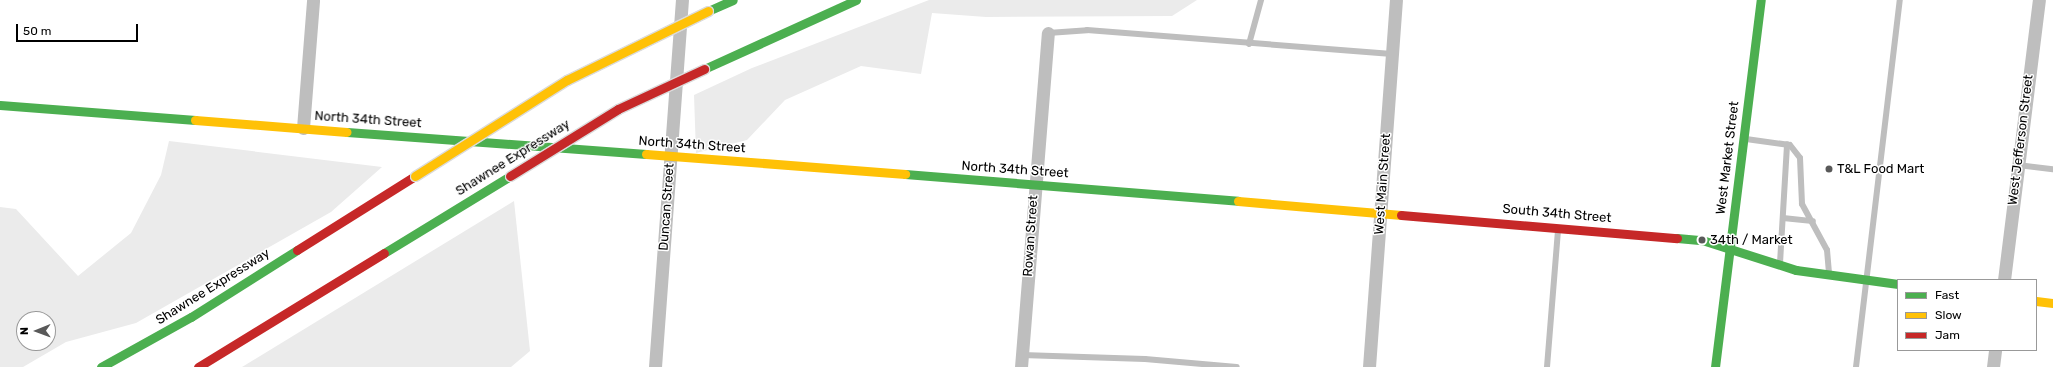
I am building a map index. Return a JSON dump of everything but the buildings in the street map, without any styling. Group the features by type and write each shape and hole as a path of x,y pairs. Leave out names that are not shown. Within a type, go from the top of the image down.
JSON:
{"main road":[{"name":"Shawnee Expressway","path":"101,367 191,317 573,77 616,53 733,0"},
{"name":"Shawnee Expressway","path":"198,367 618,109 704,68 856,0"},
{"name":"West Market Street","path":"1715,367 1761,0"},
{"name":"North 34th Street","path":"0,105 1381,212"},
{"name":"South 34th Street","path":"1381,212 1702,240 1780,265 1829,275 1897,284"},
{"path":"2037,301 2053,303"}],"street":[{"path":"303,128 313,0"},
{"name":"Duncan Street","path":"655,367 682,0"},
{"name":"West Main Street","path":"1370,367 1396,0"},
{"name":"West Jefferson Street","path":"2004,279 2039,0"},
{"name":"Rowan Street","path":"1022,361 1048,33"},
{"path":"1993,367 1995,351"}],"lane":[{"path":"1249,44 1261,0"},
{"path":"1856,367 1900,0"},
{"path":"1048,33 1087,30 1249,44 1392,54"},
{"path":"1744,139 1787,144 1800,158 1802,204 1813,220 1827,250 1829,275"},
{"path":"1780,265 1787,144"},
{"path":"2018,164 2053,169"},
{"path":"1783,218 1813,220"},
{"path":"1547,367 1558,228"},
{"path":"1022,361 1145,359 1237,367"}],"shaded area":[{"path":"929,0 1197,0 1172,16 986,17 932,13 921,74 861,66 785,100 747,140 696,153 694,95 752,68"},
{"path":"169,141 382,167 331,212 136,323 66,342 56,348 56,311 16,311 16,351 51,351 23,367 0,367 0,207 16,209 78,276 131,233 161,175"},
{"path":"514,201 530,351 511,367 242,367"}],"traffic: fast":[{"path":"708,11 733,0"},
{"path":"704,69 856,0"},
{"path":"1715,367 1761,0"},
{"path":"0,105 195,120"},
{"path":"347,132 646,154"},
{"path":"905,174 1238,201"},
{"path":"384,253 510,176"},
{"path":"1677,238 1702,240 1796,270 1897,284"},
{"path":"101,367 191,317 297,250"}],"traffic: slow":[{"path":"415,176 567,80 708,11"},
{"path":"195,120 347,132"},
{"path":"646,154 905,174"},
{"path":"1238,201 1401,215"},
{"path":"2037,301 2053,303"}],"traffic: jam":[{"path":"510,176 618,109 704,69"},
{"path":"297,250 415,176"},
{"path":"1401,215 1677,238"},
{"path":"198,367 384,253"}],"place":[{"name":"T&L Food Mart","path":"1829,169"},
{"name":"34th / Market","path":"1702,240"}]}
